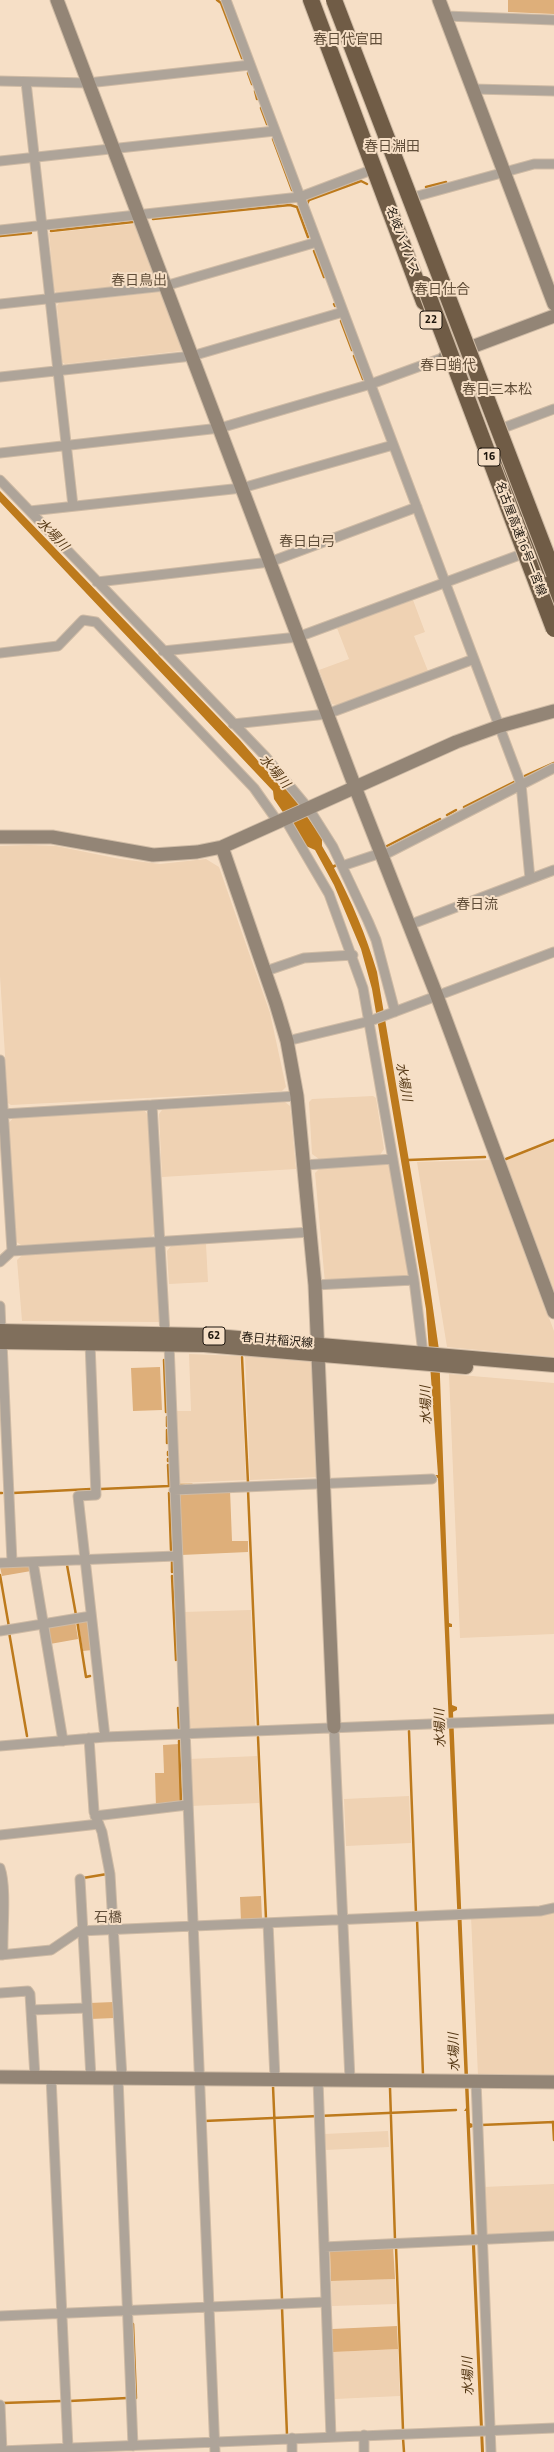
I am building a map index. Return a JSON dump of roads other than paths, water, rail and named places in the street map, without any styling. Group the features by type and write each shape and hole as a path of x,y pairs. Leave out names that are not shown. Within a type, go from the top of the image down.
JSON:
{"highway":[{"name":"名岐バイパス","path":"312,0 426,307 447,356"},
{"name":"名古屋高速16号一宮線","path":"316,0 554,629"},
{"path":"326,0 497,447 513,464"},
{"name":"名古屋高速16号一宮線","path":"334,0 554,574"},
{"name":"22","path":"339,0 552,552"},
{"path":"447,356 554,638"},
{"path":"447,356 479,434 513,494 554,600"}],"main road":[{"name":"春日井稲沢線","path":"1,1337 167,1339 319,1349 426,1357 554,1374"},
{"name":"春日井稲沢線","path":"1,1337 90,1343 167,1339"},
{"name":"春日井稲沢線","path":"445,1360 554,1365"}],"street":[{"path":"57,0 355,787 437,996 554,1312"},
{"path":"226,0 521,784 530,879"},
{"path":"439,0 554,304"},
{"path":"445,16 554,20"},
{"path":"0,81 88,83 250,65"},
{"path":"26,82 73,506"},
{"path":"473,89 554,92"},
{"path":"0,161 275,130"},
{"path":"414,197 534,164 554,164"},
{"path":"0,230 300,197 374,169"},
{"path":"0,304 165,286 317,242"},
{"path":"0,377 192,356 343,312"},
{"path":"0,453 220,428 371,384 554,316"},
{"path":"503,428 554,409"},
{"path":"30,511 242,488 393,445"},
{"path":"0,480 265,756 309,808 342,866 376,940 392,1013"},
{"path":"97,582 270,562 417,507"},
{"path":"163,651 298,637 522,554"},
{"path":"0,653 58,646 83,620 96,622 254,788 282,820 330,894 353,955 372,1020 393,1159 426,1357"},
{"path":"233,724 328,714 474,659"},
{"path":"0,838 52,837 154,855 197,852 222,846 456,742 500,726 554,711"},
{"path":"342,866 381,854 554,768"},
{"path":"222,846 266,971 286,1041 297,1096 305,1165 319,1349 350,2080"},
{"path":"409,925 554,870"},
{"path":"286,1041 372,1020 554,952"},
{"path":"266,971 304,958 353,955"},
{"path":"0,1060 12,1251"},
{"path":"3,1114 297,1096"},
{"path":"152,1105 167,1339 215,2452"},
{"path":"305,1165 393,1159"},
{"path":"0,1262 12,1251 311,1232"},
{"path":"315,1286 414,1280"},
{"path":"0,1306 12,1562"},
{"path":"90,1343 96,1494 78,1496 105,1737"},
{"path":"174,1490 432,1479"},
{"path":"0,1563 176,1556"},
{"path":"33,1562 63,1741"},
{"path":"0,1631 91,1616"},
{"path":"0,1746 105,1737 554,1719"},
{"path":"89,1738 97,1820 102,1832 110,1874 114,1929 131,2448"},
{"path":"0,1835 187,1805"},
{"path":"0,1868 4,1909 2,1925 2,1955 28,1954 50,1950 79,1931 540,1911 554,1908"},
{"path":"80,1879 91,2078"},
{"path":"268,1923 275,2079"},
{"path":"0,1993 28,1991 30,1994 35,2077"},
{"path":"31,2010 87,2008"},
{"path":"0,2077 554,2082"},
{"path":"51,2077 68,2448"},
{"path":"318,2080 331,2437"},
{"path":"470,2081 483,2240 491,2452"},
{"path":"324,2247 554,2236"},
{"path":"0,2316 326,2302"},
{"path":"0,2405 1,2451 55,2451 68,2448 131,2448 292,2438 554,2428"},
{"path":"364,2435 364,2452"},
{"path":"292,2438 292,2452"}],"waterway":[{"path":"217,0 221,3 242,58"},
{"path":"248,73 252,84"},
{"path":"255,91 257,99"},
{"path":"261,108 267,124"},
{"path":"273,139 292,190"},
{"path":"307,204 309,200 361,181 367,184"},
{"path":"426,187 446,182"},
{"path":"153,219 290,205 297,207 308,237"},
{"path":"51,231 133,222"},
{"path":"0,236 31,233"},
{"path":"314,251 324,277"},
{"path":"341,321 352,350"},
{"path":"354,356 363,379"},
{"path":"525,776 554,763"},
{"path":"464,807 516,781"},
{"path":"447,815 456,810"},
{"path":"387,846 440,819"},
{"path":"506,1159 554,1140"},
{"path":"408,1160 485,1157"},
{"path":"242,1357 248,1483"},
{"path":"164,1360 166,1412"},
{"path":"167,1417 167,1426"},
{"path":"167,1430 167,1443"},
{"path":"101,1489 169,1486 168,1465"},
{"path":"178,1485 192,1485"},
{"path":"13,1493 91,1489"},
{"path":"248,1490 258,1725"},
{"path":"169,1493 171,1550"},
{"path":"172,1562 172,1572"},
{"path":"67,1565 76,1615"},
{"path":"0,1575 9,1627"},
{"path":"172,1576 176,1660"},
{"path":"77,1620 86,1677 90,1676"},
{"path":"9,1632 27,1736"},
{"path":"178,1708 179,1728"},
{"path":"409,1731 416,1914"},
{"path":"258,1737 266,1919"},
{"path":"179,1741 181,1803"},
{"path":"83,1880 83,1878 107,1874"},
{"path":"417,1919 423,2075"},
{"path":"273,2086 282,2299"},
{"path":"390,2088 395,2240"},
{"path":"204,2121 456,2110"},
{"path":"553,2122 554,2140"},
{"path":"481,2125 554,2122"},
{"path":"396,2247 403,2430"},
{"path":"282,2307 287,2435"},
{"path":"133,2324 136,2398 134,2398"},
{"path":"70,2401 127,2398"},
{"path":"3,2403 62,2401"},
{"path":"403,2438 404,2452"}],"district":[{"name":"春日代官田","path":"348,41"},
{"name":"春日淵田","path":"392,148"},
{"name":"春日鳥出","path":"139,282"},
{"name":"春日仕合","path":"442,291"},
{"name":"春日蛸代","path":"448,367"},
{"name":"春日三本松","path":"497,391"},
{"name":"春日白弓","path":"307,543"},
{"name":"春日流","path":"477,906"},
{"name":"石橋","path":"108,1919"}],"water label":[{"name":"水場川","path":"52,535"},
{"name":"水場川","path":"274,772"},
{"name":"水場川","path":"403,1082"},
{"name":"水場川","path":"427,1405"},
{"name":"水場川","path":"441,1728"},
{"name":"水場川","path":"455,2052"},
{"name":"水場川","path":"469,2376"}]}
